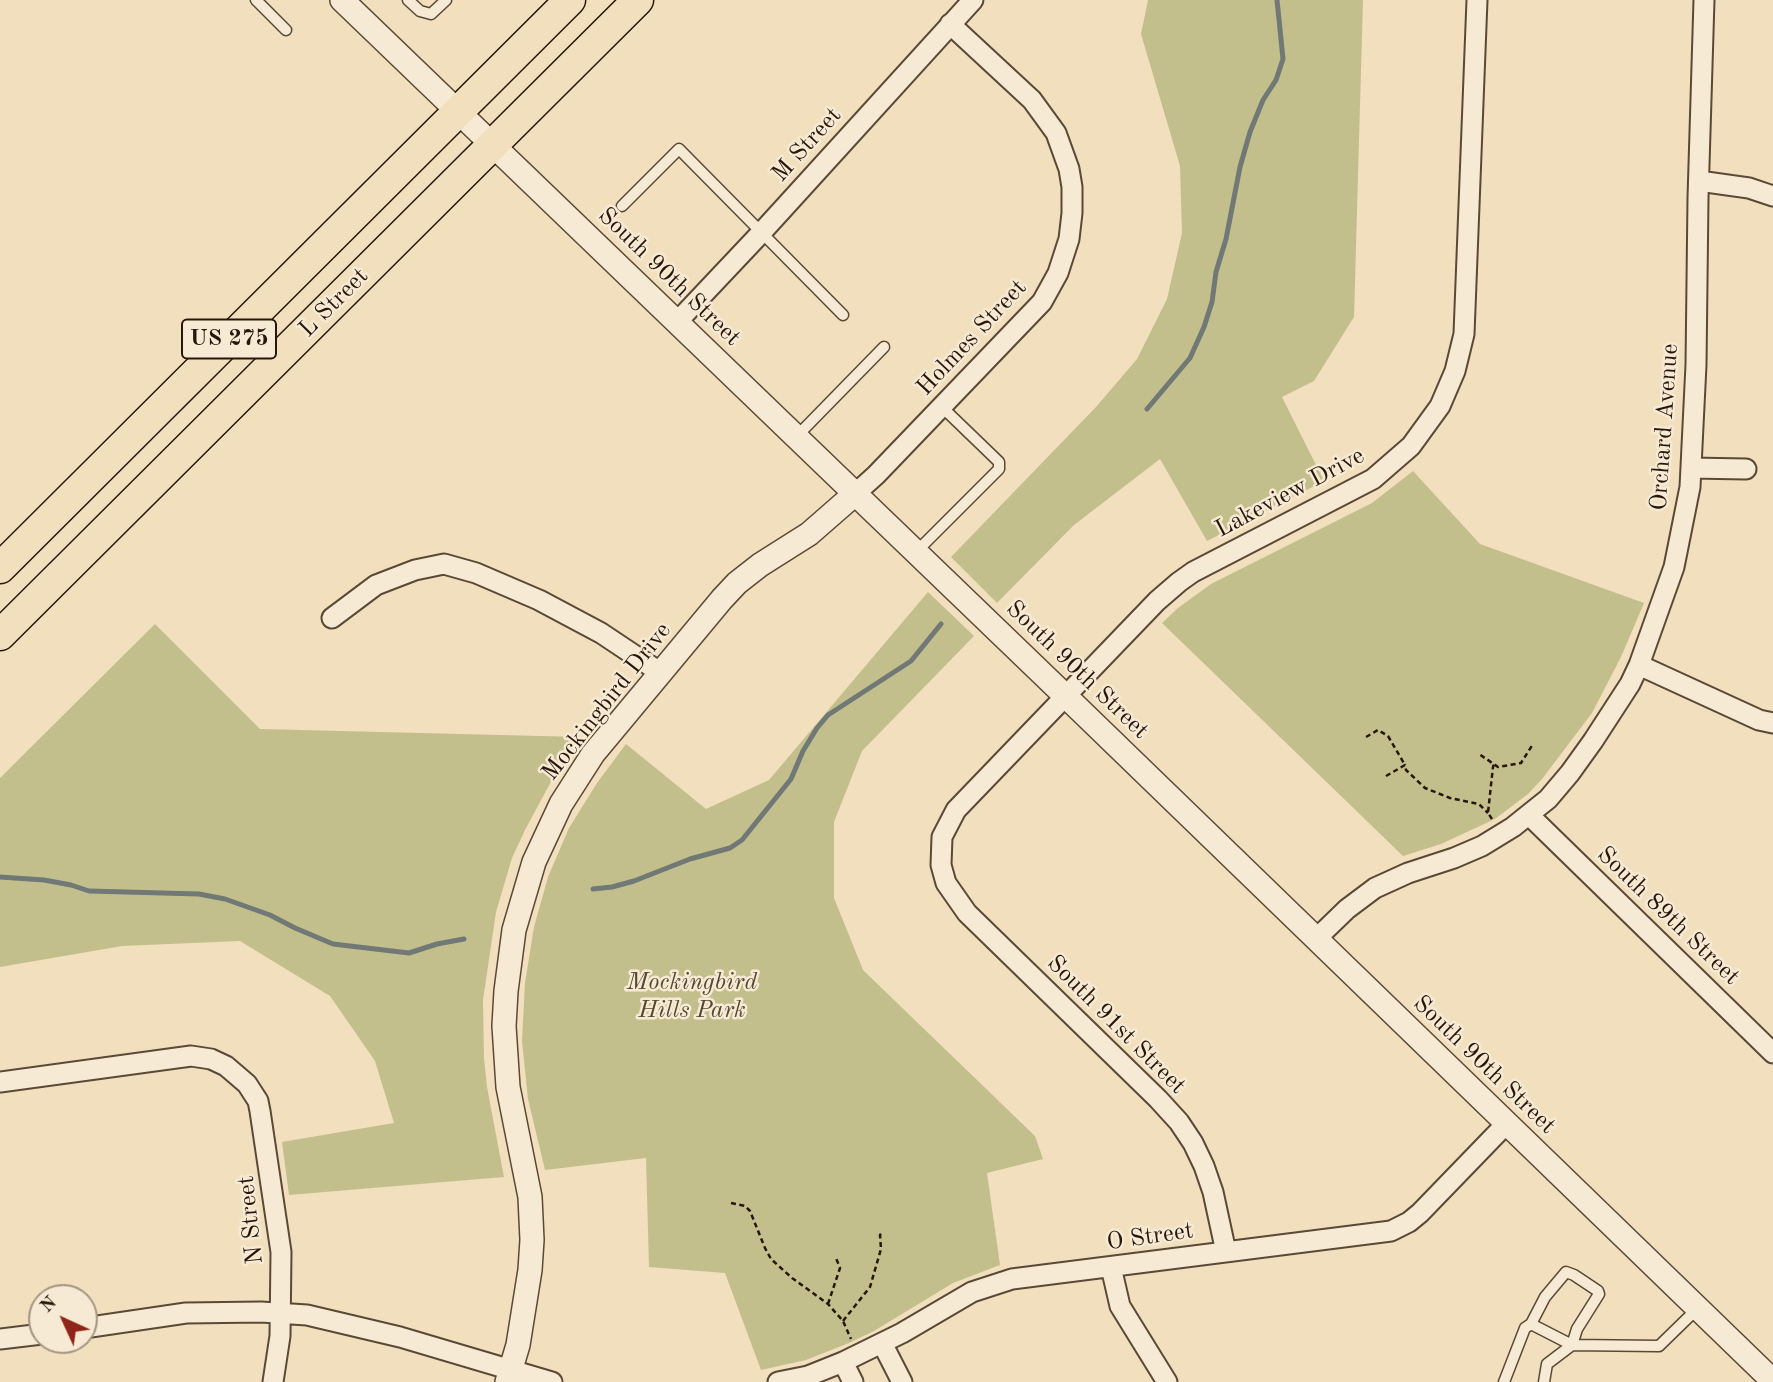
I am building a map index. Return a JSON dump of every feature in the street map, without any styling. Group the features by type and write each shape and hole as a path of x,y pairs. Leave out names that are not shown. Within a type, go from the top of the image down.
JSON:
{"main road":[{"name":"L Street","path":"0,568 570,0"},
{"name":"L Street","path":"0,635 638,0"}],"street":[{"name":"South 90th Street","path":"342,0 1066,695 1773,1381"},
{"name":"M Street","path":"677,322 972,0"},
{"name":"Lakeview Drive","path":"940,853 942,837 956,810 1157,601 1193,572 1373,479 1411,446 1440,406 1455,371 1464,334 1478,0"},
{"name":"Orchard Avenue","path":"1316,939 1347,909 1375,888 1482,846 1513,827 1548,799 1570,773 1630,684 1639,665 1674,567 1685,519 1691,468 1696,365 1704,0"},
{"name":"Holmes Street","path":"856,494 1030,316 1048,293 1069,239 1073,201 1069,169 1056,133 1032,100 950,24"},
{"path":"1699,181 1749,188 1773,196"},
{"path":"1691,468 1746,469"},
{"name":"Mockingbird Drive","path":"509,1376 524,1313 532,1240 530,1197 508,1087 505,1052 506,991 514,930 534,862 561,804 593,754 737,583 809,534 856,494"},
{"path":"332,618 376,585 415,570 444,564 476,573 539,600 601,633 661,673"},
{"path":"1639,665 1759,720 1773,723"},
{"name":"South 89th Street","path":"1529,815 1773,1053"},
{"name":"South 91st Street","path":"940,853 946,883 967,913 1179,1122 1204,1166 1213,1192 1226,1252"},
{"name":"N Street","path":"0,1082 191,1056 211,1059 226,1066 247,1084 258,1101 281,1252 281,1313 273,1382"},
{"name":"O Street","path":"778,1382 808,1376 843,1362 882,1343 956,1300 985,1286 1012,1279 1391,1231 1420,1213 1507,1123"},
{"path":"1111,1267 1120,1306 1167,1382"},
{"path":"98,1326 186,1313 307,1315 351,1323 509,1376 552,1382"},
{"path":"0,1339 28,1336"},
{"path":"882,1343 902,1382"},
{"path":"843,1362 853,1382"}],"lane":[{"path":"256,0 286,30"},
{"path":"408,0 420,10 431,14 446,0"},
{"path":"622,206 680,149 843,315"},
{"path":"797,437 884,347"},
{"path":"917,552 999,469 999,462 942,407"},
{"path":"1504,1382 1525,1328 1531,1324 1554,1284 1566,1272 1596,1289 1599,1294 1577,1329 1572,1345 1547,1364 1544,1382"},
{"path":"1531,1324 1572,1345 1659,1346 1698,1308"}],"path":[{"path":"1366,737 1378,730 1388,736 1406,770 1425,788 1450,798 1479,804 1494,822"},
{"path":"1488,813 1493,767 1494,764 1479,754 1499,767 1521,763 1533,744"},
{"path":"1386,776 1405,765"},
{"path":"731,1203 745,1206 750,1211 771,1259 828,1304 843,1321 853,1343"},
{"path":"843,1321 870,1287 881,1249 882,1233"},
{"path":"828,1304 840,1268 836,1258"}],"green space":[{"path":"1148,0 1363,0 1354,317 1314,381 1282,397 1324,481 1207,541 1160,459 1074,525 997,603 951,557 1096,407 1137,359 1167,299 1182,233 1180,166 1141,34"},
{"path":"1413,471 1480,544 1644,603 1621,657 1592,713 1528,794 1495,819 1441,844 1403,856 1162,623 1211,584 1372,503"},
{"name":"Mockingbird Hills Park","path":"928,592 974,636 862,751 834,822 834,898 863,970 1035,1136 1043,1159 987,1173 1000,1265 953,1283 849,1343 806,1360 761,1370 725,1273 649,1267 646,1158 545,1170 528,1099 522,1041 525,983 534,927 548,877 569,828 626,744 706,809 769,780"},
{"path":"155,624 260,729 581,737 553,778 525,830 512,858 496,912 483,1000 484,1058 504,1177 289,1195 282,1142 394,1123 375,1061 330,996 240,941 122,946 0,967 0,778"}],"waterway":[{"path":"1147,409 1190,358 1212,302 1216,272 1250,132 1263,100 1276,80 1283,59 1277,0"},
{"path":"593,889 634,881 690,859 730,848 742,840 791,779 803,751 828,715 911,661 941,624"},
{"path":"0,877 44,880 89,891 199,894 225,899 270,915 333,944 409,953 464,939"}]}
